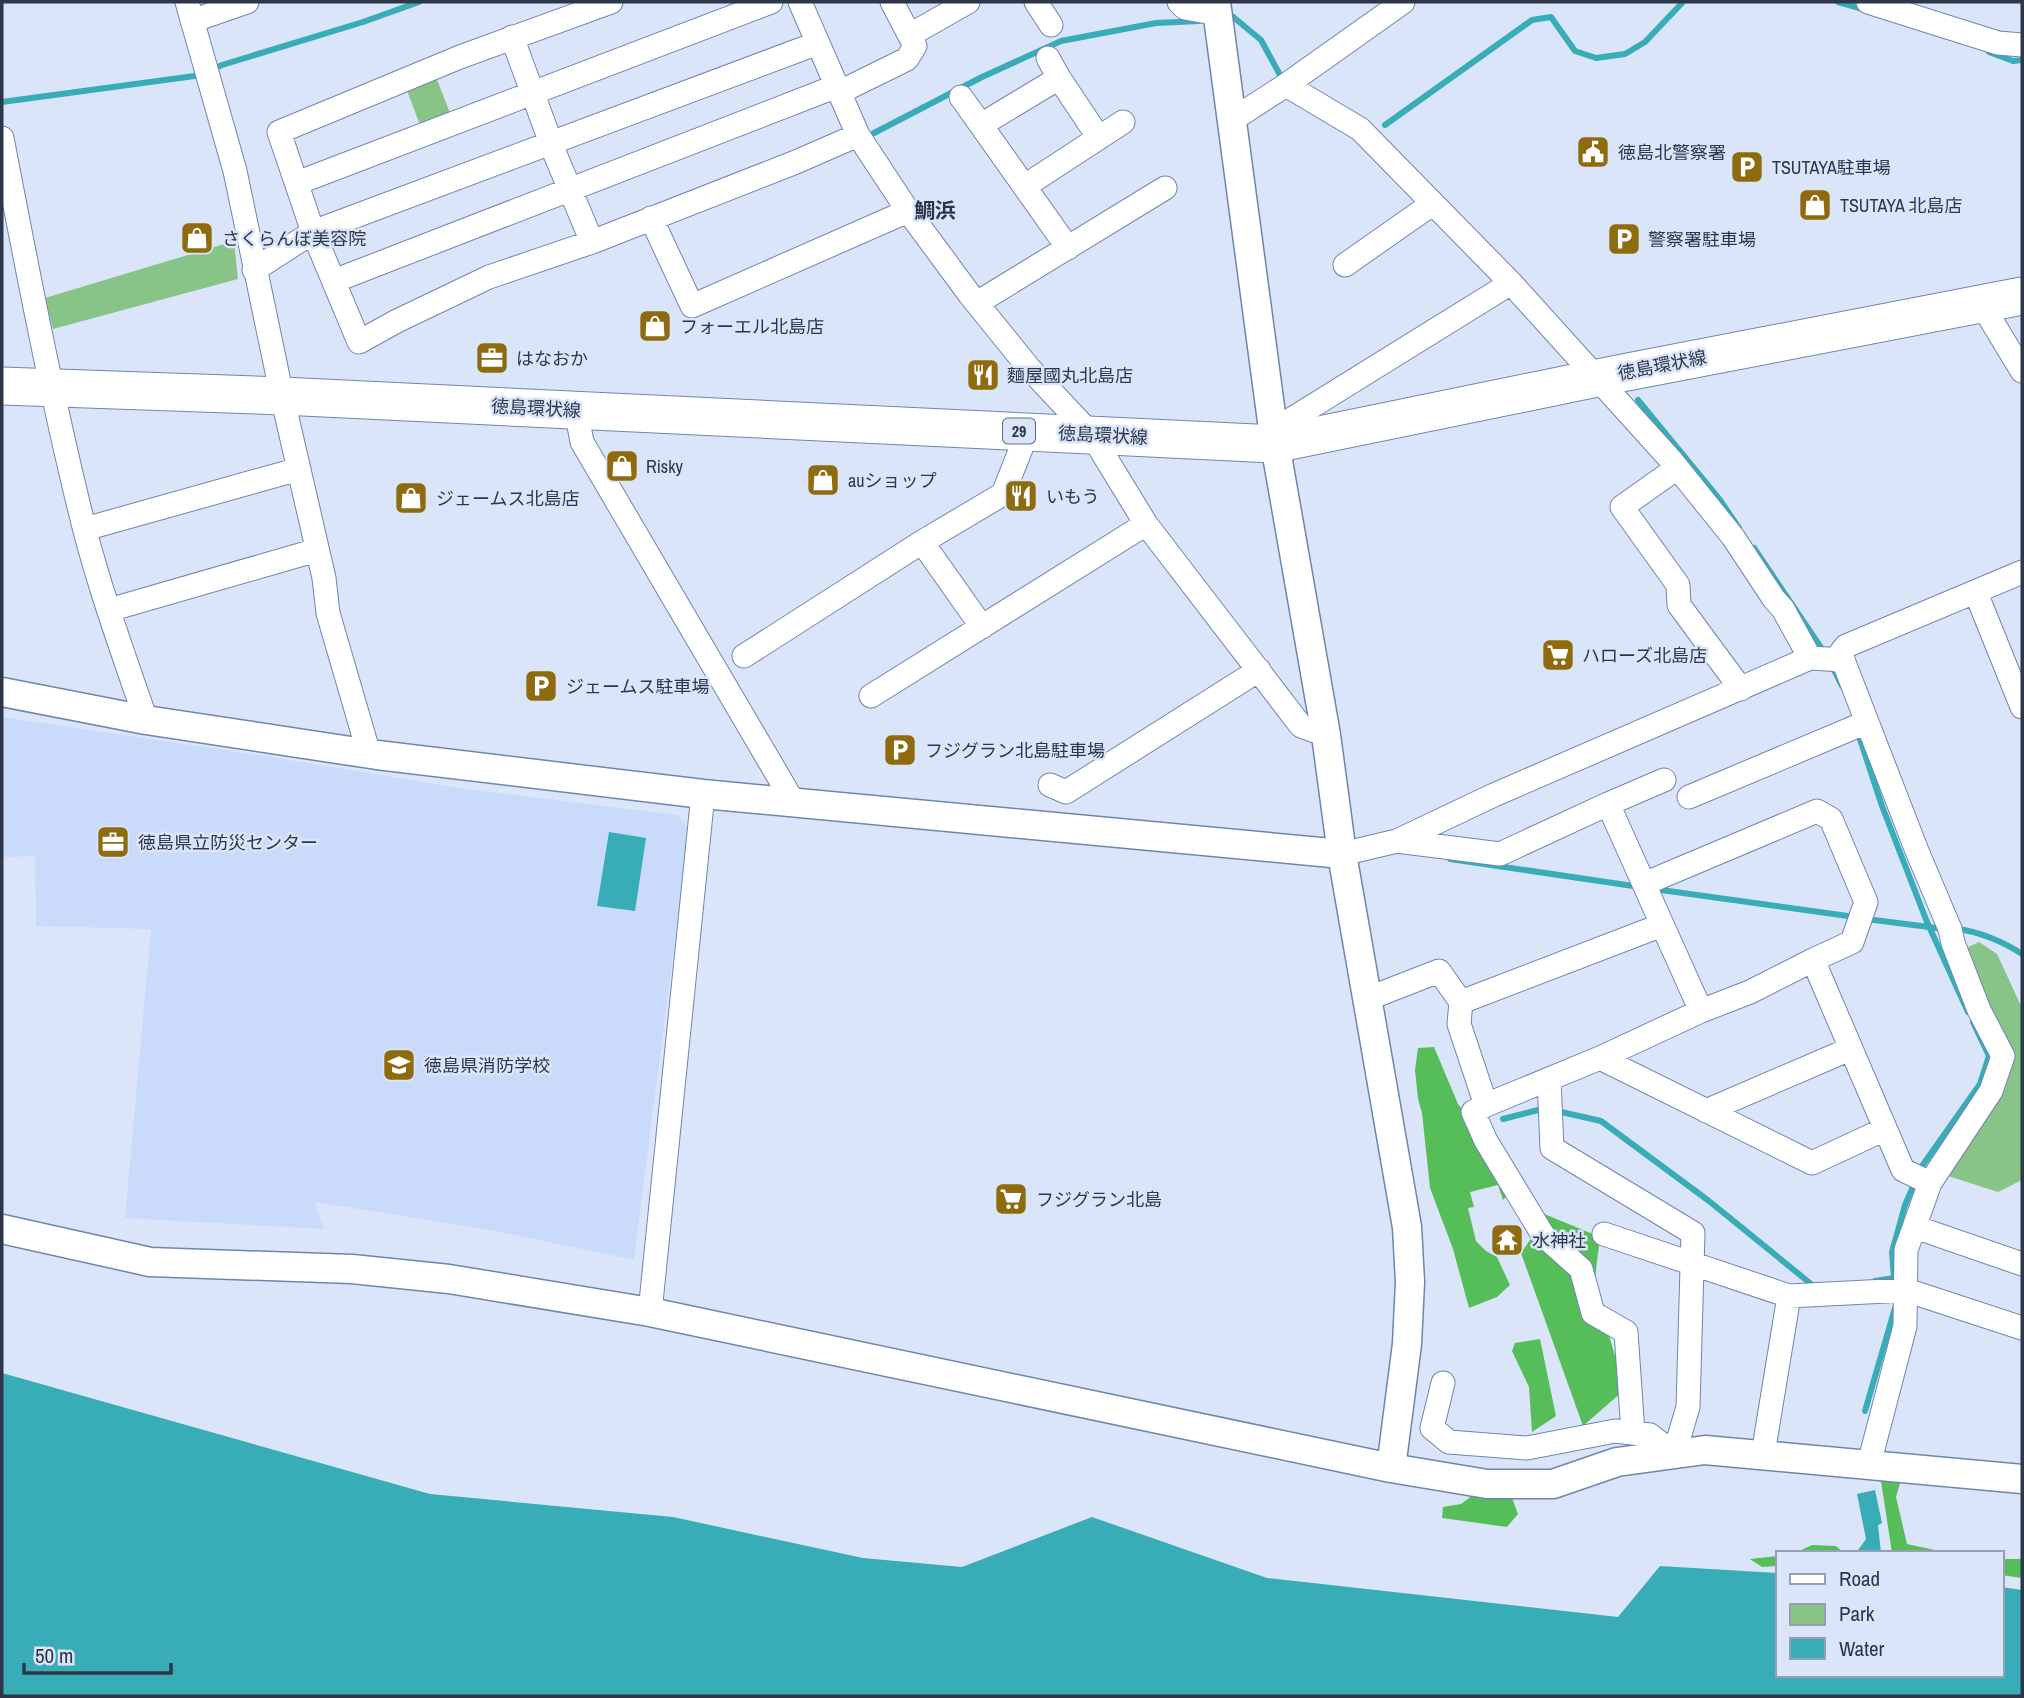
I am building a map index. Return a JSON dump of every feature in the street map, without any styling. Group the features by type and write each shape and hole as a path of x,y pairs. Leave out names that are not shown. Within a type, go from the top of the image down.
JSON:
{"main road":[{"name":"徳島環状線","path":"2,386 282,396 1091,434 1275,437 2022,296"}],"street":[{"path":"247,2 189,11 234,171 324,578 328,613 369,754"},
{"path":"611,2 512,37 279,132 313,232 359,342 489,277 592,242 858,135"},
{"path":"297,183 771,2"},
{"path":"800,2 858,135 908,211 1029,368 1091,434 1146,524 1301,726 1326,735"},
{"path":"334,281 838,89 907,59 915,46 892,2"},
{"path":"910,35 968,2"},
{"path":"1036,2 1051,25"},
{"path":"1179,2 1185,8 1217,8 1275,437 1326,735 1342,854 1407,1227 1410,1282 1407,1344 1391,1468"},
{"path":"1232,120 1403,2"},
{"path":"1868,2 1998,43 2022,45"},
{"path":"512,37 551,144 592,242"},
{"path":"254,270 313,232 818,43"},
{"path":"1048,58 1099,138"},
{"path":"981,125 1059,78"},
{"path":"1286,85 1360,129 1511,283 1676,468 1733,537 1783,609 1810,658"},
{"path":"961,97 1068,247"},
{"path":"1025,187 1122,122"},
{"path":"2,138 25,263 85,529 146,720"},
{"path":"977,303 1165,188"},
{"path":"1345,265 1432,204"},
{"path":"652,218 692,306 908,211"},
{"path":"1275,437 1511,283"},
{"path":"1982,305 2022,370"},
{"path":"576,410 582,442 794,803"},
{"path":"744,656 922,542 1003,494 1028,431"},
{"path":"1676,468 1622,508 1678,585 1679,605 1741,689"},
{"path":"85,529 299,469"},
{"path":"871,696 1146,524"},
{"path":"922,542 982,627"},
{"path":"109,610 317,550"},
{"path":"1835,660 1846,646 2022,572"},
{"path":"1976,593 2022,707"},
{"path":"2,692 146,720 369,754 703,794 1342,854 1397,841 1494,795 1810,658 1843,660 1921,862 1950,929 1979,1010 2003,1056 1991,1091 1930,1183 1906,1250 1905,1326 1869,1464"},
{"path":"1050,785 1066,792 1259,670"},
{"path":"1689,797 1867,722"},
{"path":"1397,841 1500,854 1664,780"},
{"path":"650,1312 703,794"},
{"path":"1608,804 1701,1012"},
{"path":"1633,1433 1626,1332 1593,1313 1581,1269 1543,1235 1486,1142 1473,1112 1750,992 1852,942 1866,902 1831,819 1817,811 1644,884"},
{"path":"1461,1002 1662,925"},
{"path":"1813,960 1903,1170 1930,1183"},
{"path":"1367,999 1439,971 1461,1002 1459,1024 1486,1105"},
{"path":"1706,1111 1850,1049"},
{"path":"1600,1058 1812,1163 1885,1129"},
{"path":"1549,1079 1552,1148 1693,1233 1688,1407 1674,1454"},
{"path":"1915,1227 2022,1264"},
{"path":"2,1229 150,1262 352,1269 449,1279 650,1312 1391,1468 1487,1484 1553,1484 1617,1462 1705,1450 2022,1479"},
{"path":"1604,1234 1789,1296 1906,1290 2022,1328"},
{"path":"1763,1454 1789,1296"},
{"path":"1443,1383 1432,1428 1449,1442 1527,1448 1615,1431 1650,1435 1674,1454"}],"shaded area":[{"name":"徳島県消防学校","path":"2,717 464,789 678,815 689,829 634,1260 496,1231 315,1202 324,1229 125,1218 151,929 36,926 35,856 2,857"}],"green space":[{"path":"436,77 450,113 420,125 406,88"},
{"path":"234,241 238,279 53,329 45,298"},
{"path":"1979,942 1997,954 2022,1008 2022,1180 1998,1192 1948,1176 2011,1058 1981,999 1966,948"},
{"path":"1434,1047 1458,1104 1467,1115 1509,1194 1503,1200 1498,1185 1470,1192 1474,1207 1468,1208 1476,1241 1497,1257 1510,1285 1497,1297 1469,1308 1453,1249 1430,1188 1418,1099 1415,1070 1418,1048"},
{"path":"1525,1206 1600,1237 1596,1275 1598,1294 1623,1391 1583,1426 1521,1253 1532,1237"},
{"path":"1540,1339 1556,1416 1532,1432 1529,1387 1512,1351 1515,1343"},
{"path":"1901,1480 1896,1497 1907,1544 1940,1551 1892,1551 1881,1481"},
{"path":"1477,1492 1511,1495 1518,1514 1507,1527 1442,1518 1443,1507 1461,1504"},
{"path":"1812,1545 1836,1546 1842,1551 1799,1551"},
{"path":"1776,1556 1776,1566 1762,1567 1750,1559"},
{"path":"2003,1559 2022,1559 2022,1578 2003,1575"}],"water":[{"path":"609,832 646,838 635,911 597,906"},
{"path":"2,1373 430,1494 673,1517 863,1558 962,1567 1092,1517 1267,1578 1618,1617 1660,1566 1776,1573 1776,1677 2003,1677 2003,1587 2022,1590 2022,1696 2,1696"},
{"path":"1875,1490 1882,1523 1878,1525 1881,1551 1857,1551 1866,1539 1857,1494"}],"waterway":[{"path":"211,70 419,2"},
{"path":"1385,125 1532,20 1551,17 1575,51 1596,58 1625,54 1645,42 1683,2"},
{"path":"1838,2 1863,9"},
{"path":"1226,11 1261,40 1280,75"},
{"path":"874,133 982,77 1061,41 1156,23 1199,21"},
{"path":"1989,52 2013,61 2022,60"},
{"path":"2,102 202,75"},
{"path":"1638,400 1720,500 1739,528"},
{"path":"1754,548 1826,655"},
{"path":"1831,664 1842,686"},
{"path":"1858,733 1882,806 1927,922 1968,1012"},
{"path":"1450,859 1640,887"},
{"path":"1654,889 1855,917"},
{"path":"1866,919 1945,929"},
{"path":"1956,929 1990,938 2022,954"},
{"path":"1875,1281 1894,1278 1892,1252 1905,1205 1922,1166 1980,1084 1989,1056 1973,1022"},
{"path":"1503,1119 1546,1108"},
{"path":"1557,1111 1601,1121 1709,1201 1816,1288"},
{"path":"1865,1411 1895,1308"}],"place":[{"name":"徳島北警察署","path":"1593,152"},
{"name":"TSUTAYA駐車場","path":"1747,167"},
{"name":"TSUTAYA 北島店","path":"1815,205"},
{"name":"さくらんぼ美容院","path":"197,238"},
{"name":"警察署駐車場","path":"1624,239"},
{"name":"フォーエル北島店","path":"655,326"},
{"name":"はなおか","path":"492,358"},
{"name":"麵屋國丸北島店","path":"983,375"},
{"name":"Risky","path":"622,466"},
{"name":"auショップ","path":"823,480"},
{"name":"いもう","path":"1021,496"},
{"name":"ジェームス北島店","path":"411,498"},
{"name":"ハローズ北島店","path":"1558,655"},
{"name":"ジェームス駐車場","path":"541,686"},
{"name":"フジグラン北島駐車場","path":"900,750"},
{"name":"徳島県立防災センター","path":"113,842"},
{"name":"徳島県消防学校","path":"399,1065"},
{"name":"フジグラン北島","path":"1011,1199"},
{"name":"水神社","path":"1507,1240"}],"district":[{"name":"鯛浜","path":"935,210"}]}
